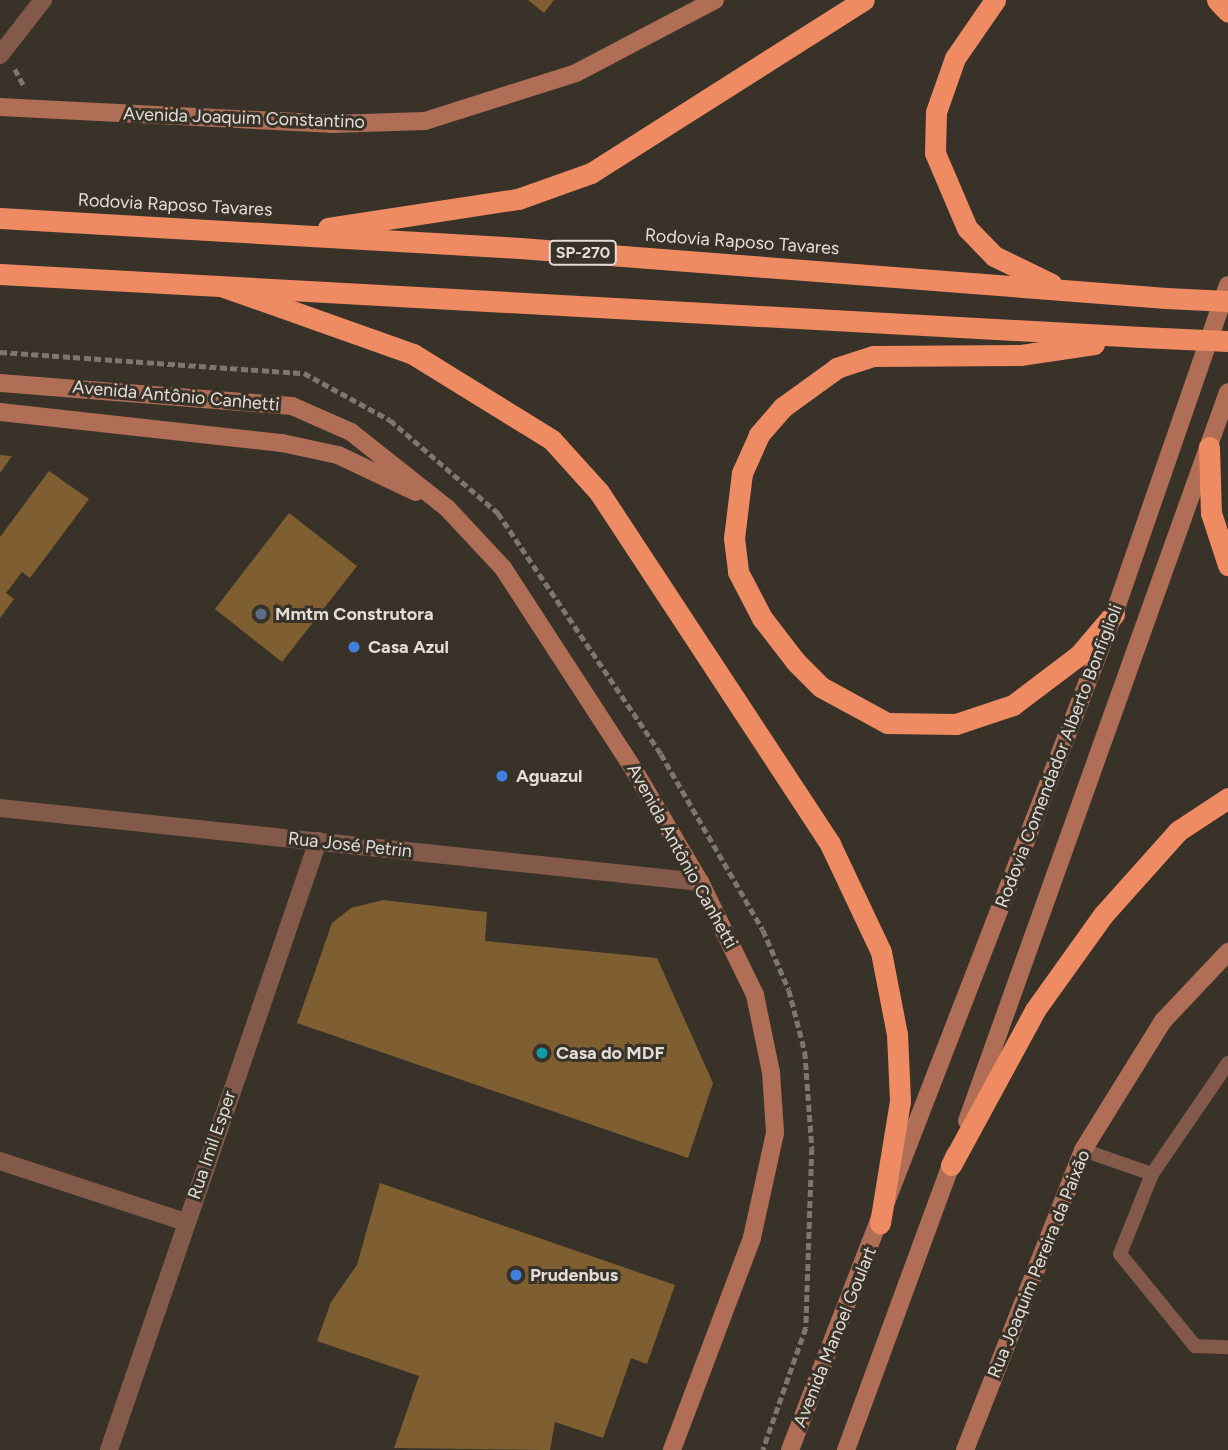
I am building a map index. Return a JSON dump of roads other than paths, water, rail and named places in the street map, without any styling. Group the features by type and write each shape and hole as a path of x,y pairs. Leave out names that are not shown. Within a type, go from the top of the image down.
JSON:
{"highway":[{"path":"285,234 518,199 591,173 864,0"},
{"path":"995,0 955,58 936,112 935,153 947,192 976,238 994,257 1066,290"},
{"path":"1217,0 1228,12"},
{"name":"Rodovia Raposo Tavares","path":"0,218 285,234 1228,301"},
{"path":"0,274 1228,341"},
{"path":"224,287 413,354 552,440 599,492 830,844 881,952 897,1034 900,1101 880,1223"},
{"path":"1114,614 1079,655 1013,705 956,724 887,723 821,687 762,618 738,572 734,511 759,435 783,407 837,368 873,356 1020,355 1141,337"},
{"path":"1209,447 1211,513 1228,565"},
{"path":"951,1165 1035,1010 1103,915 1178,831 1228,798"}],"street":[{"path":"6,57 43,0"},
{"name":"Avenida Joaquim Constantino","path":"0,107 331,124 425,121 576,73 715,0"},
{"name":"Rodovia Comendador Alberto Bonfiglioli","path":"880,1223 1114,614 1228,285"},
{"name":"Avenida Antônio Canhetti","path":"0,383 292,406 351,432 447,508 503,568 700,882 755,995 771,1072 775,1133 752,1238 672,1450"},
{"name":"Rodovia Comendador Alberto Bonfiglioli","path":"846,1450 892,1329 1228,392"},
{"name":"Avenida Antônio Canhetti","path":"0,412 327,452 447,508"},
{"name":"Rua José Petrin","path":"0,808 700,882"},
{"name":"Rua Imil Esper","path":"109,1450 318,842"},
{"name":"Rua Joaquim Pereira da Paixão","path":"965,1450 1083,1150 1163,1021 1228,952"},
{"path":"0,1161 186,1222"},
{"name":"Avenida Manoel Goulart","path":"790,1450 880,1223"}],"lane":[{"path":"1228,1063 1152,1174 1120,1254 1195,1346 1228,1348"},
{"path":"1083,1150 1152,1174"}],"place":[{"name":"Mmtm Construtora","path":"261,614"},
{"name":"Casa Azul","path":"354,647"},
{"name":"Aguazul","path":"502,776"},
{"name":"Casa do MDF","path":"542,1053"},
{"name":"Prudenbus","path":"516,1275"}]}
